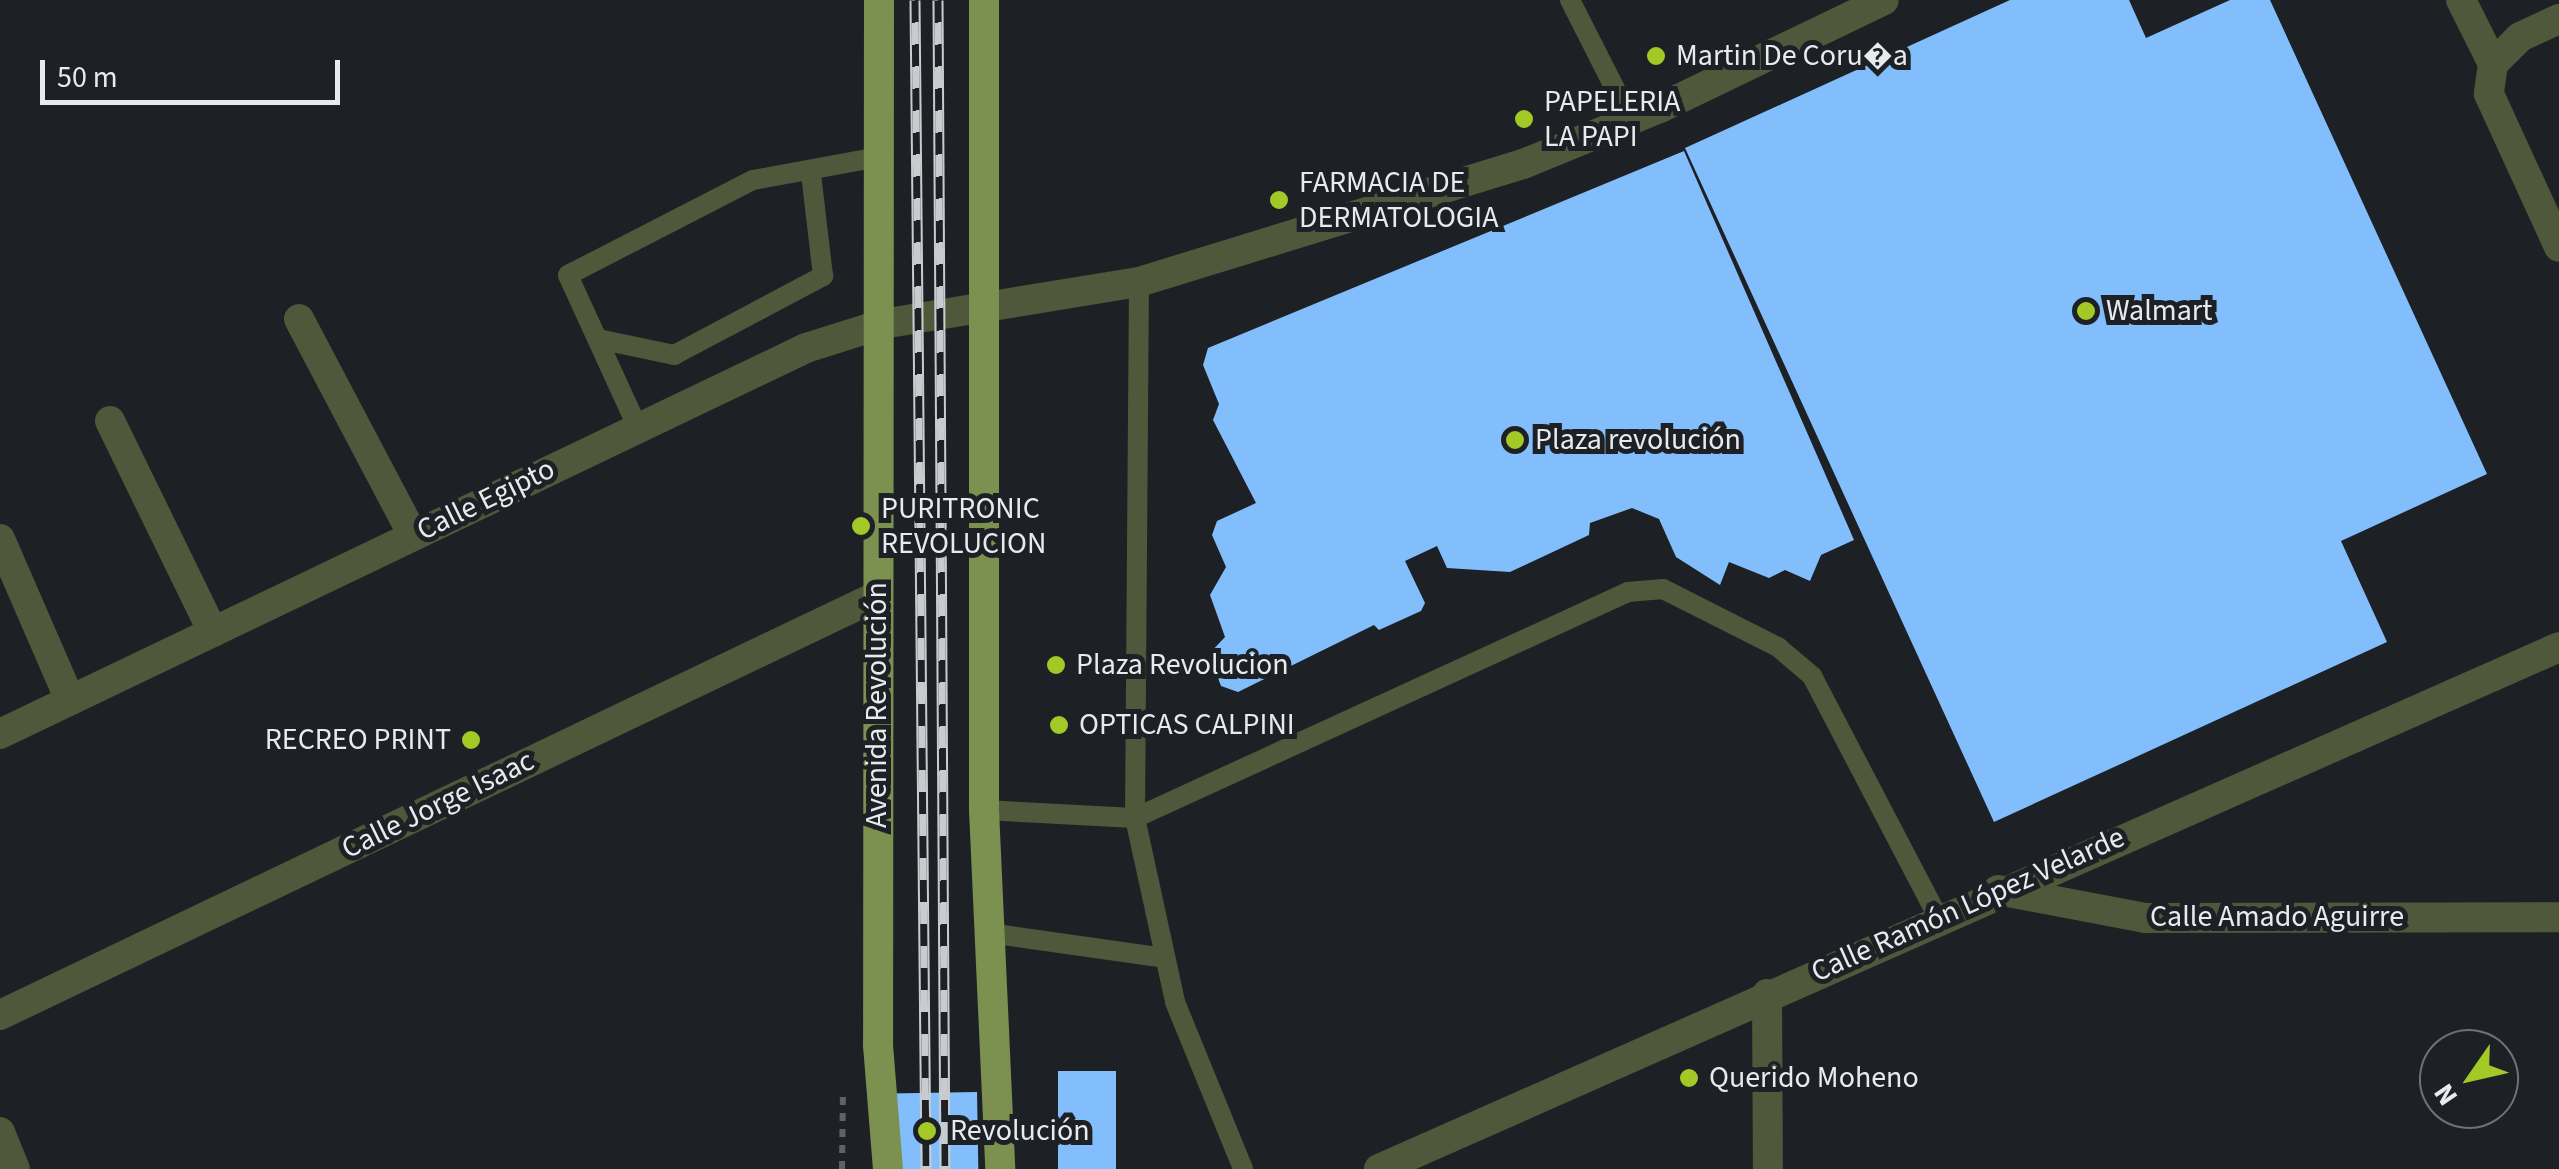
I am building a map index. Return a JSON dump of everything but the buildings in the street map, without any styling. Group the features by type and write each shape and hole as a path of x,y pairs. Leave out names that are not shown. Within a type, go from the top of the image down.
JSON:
{"main road":[{"name":"Avenida Revolución","path":"878,0 882,324 877,596 878,1045 888,1169"},
{"path":"984,0 984,810 1000,1169"}],"street":[{"name":"Calle Egipto","path":"0,734 806,348 882,324 986,310 1138,282 1524,164 1631,120 1884,0"},
{"path":"2461,0 2493,64 2489,94 2559,247"},
{"path":"2493,64 2520,37 2559,18"},
{"path":"299,319 413,535"},
{"path":"110,421 214,632"},
{"path":"0,539 70,700"},
{"name":"Calle Jorge Isaac","path":"0,1015 877,596"},
{"name":"Calle Ramón López Velarde","path":"1379,1169 1998,890 2559,647"},
{"name":"Calle Amado Aguirre","path":"1998,890 2145,918 2559,917"},
{"path":"1767,994 1768,1169"},
{"path":"0,1132 15,1169"}],"lane":[{"path":"1570,0 1631,120"},
{"path":"638,426 568,275 753,180 812,174 878,157"},
{"path":"598,339 674,355 824,276 812,174"},
{"path":"1138,282 1135,818 1164,958 1244,1169"},
{"path":"984,810 1135,818 1628,592 1663,589 1778,647 1812,676 1938,917"},
{"path":"989,933 1164,958"}],"railway":[{"path":"915,0 926,1169"},
{"path":"938,0 945,1169"}],"place":[{"name":"Martin De Coru�a","path":"1656,56"},
{"name":"PAPELERIA LA PAPI","path":"1524,119"},
{"name":"FARMACIA DE DERMATOLOGIA","path":"1279,200"},
{"name":"Walmart","path":"2086,311"},
{"name":"Plaza revolución","path":"1515,440"},
{"name":"PURITRONIC REVOLUCION","path":"861,526"},
{"name":"Plaza Revolucion","path":"1056,665"},
{"name":"OPTICAS CALPINI","path":"1059,725"},
{"name":"RECREO PRINT","path":"471,740"},
{"name":"Querido Moheno","path":"1689,1078"},
{"name":"Revolución","path":"927,1131"}]}
